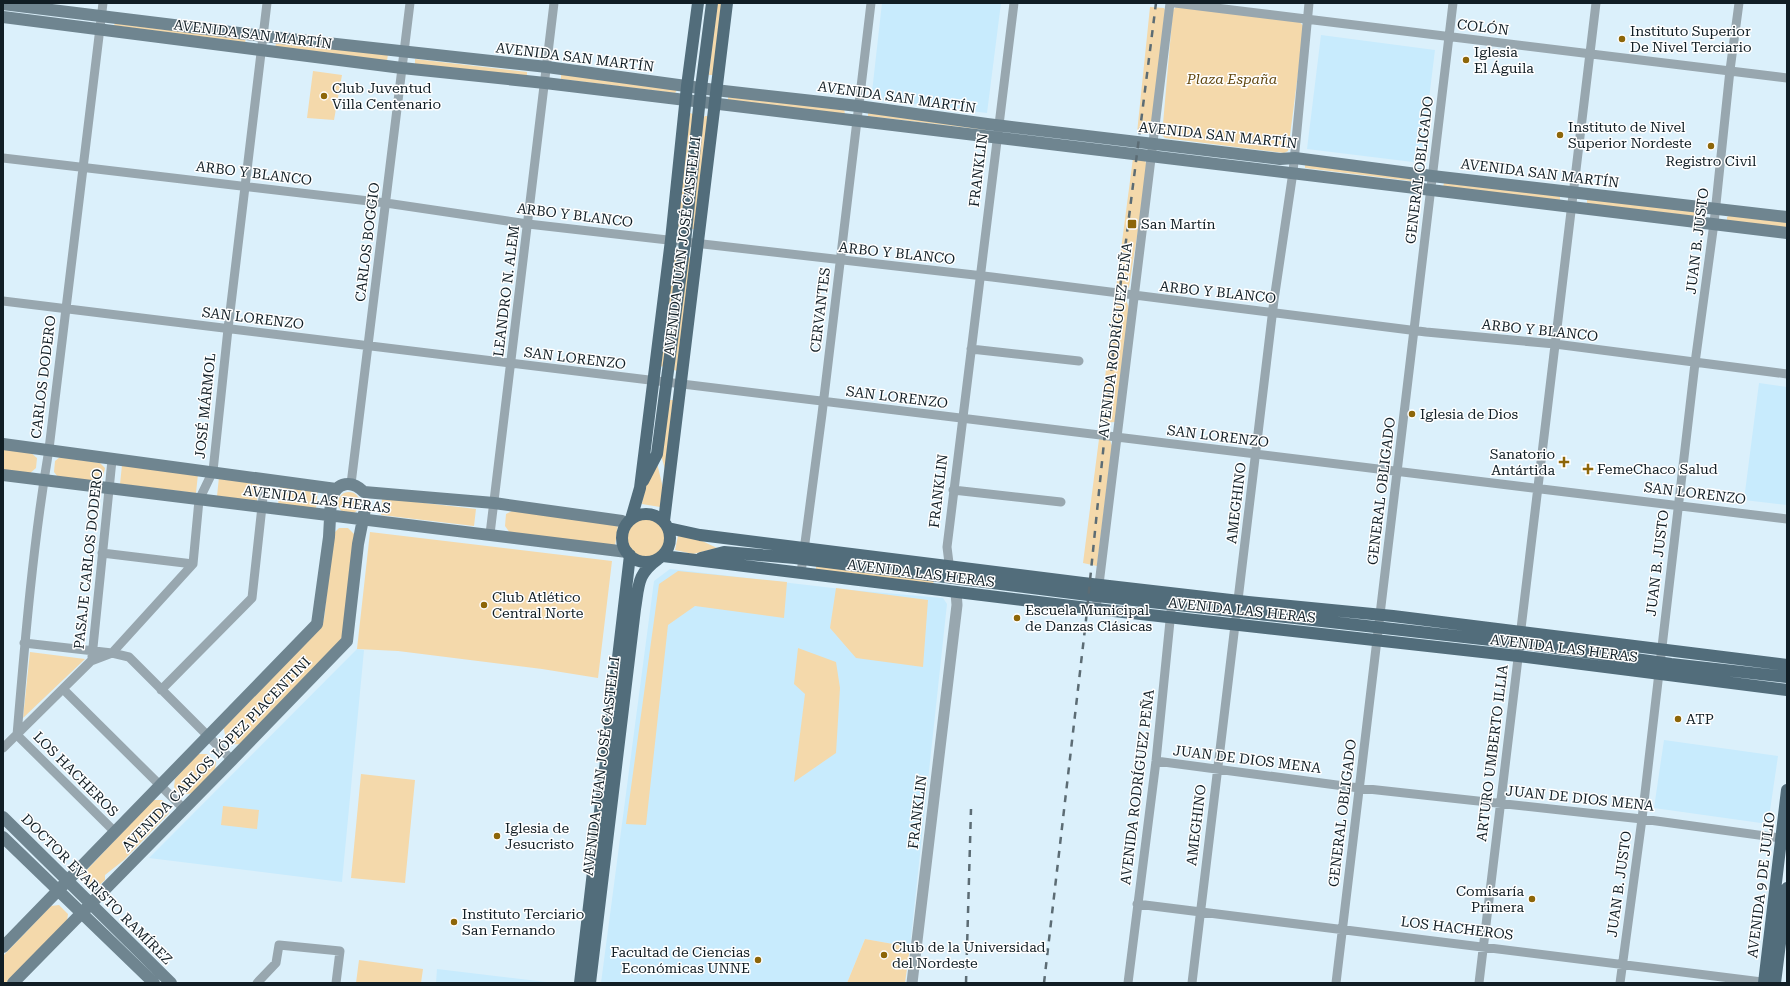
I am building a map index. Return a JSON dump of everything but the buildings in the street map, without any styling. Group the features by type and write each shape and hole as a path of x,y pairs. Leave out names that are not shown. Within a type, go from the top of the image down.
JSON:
{"main road":[{"name":"AVENIDA JUAN JOSÉ CASTELLI","path":"640,488 671,240 687,86 698,3"},
{"name":"AVENIDA JUAN JOSÉ CASTELLI","path":"629,522 640,488 657,454 685,242 701,88 712,3"},
{"name":"AVENIDA JUAN JOSÉ CASTELLI","path":"666,525 666,493 699,244 715,90 727,3"},
{"name":"AVENIDA SAN MARTÍN","path":"3,4 263,36 547,67 715,90 858,106 1152,157 1293,172 1787,232"},
{"name":"AVENIDA SAN MARTÍN","path":"3,17 99,28 402,68 545,83 856,121 1153,144 1280,159 1295,158 1432,176 1787,216"},
{"path":"1198,162 1200,149"},
{"name":"AVENIDA LAS HERAS","path":"3,444 112,460 265,478 343,486 358,486 364,492 494,504 629,522"},
{"name":"AVENIDA JUAN JOSÉ CASTELLI","path":"657,454 666,493"},
{"name":"AVENIDA LAS HERAS","path":"3,476 262,508 347,514 628,554"},
{"name":"AVENIDA CARLOS LÓPEZ PIACENTINI","path":"13,983 347,641 347,514 331,498 343,486"},
{"name":"AVENIDA CARLOS LÓPEZ PIACENTINI","path":"3,947 317,624 347,514 366,499 364,492"},
{"path":"648,514 656,516 666,525 670,543 660,557 643,562 628,554 622,541 624,529 629,522 639,515 648,514"},
{"name":"AVENIDA LAS HERAS","path":"666,525 700,535 952,577 1099,590 1237,606 1380,615 1659,662 1787,678"},
{"name":"AVENIDA LAS HERAS","path":"700,535 724,552"},
{"name":"AVENIDA LAS HERAS","path":"694,560 724,552 803,553 948,565 1099,590"},
{"name":"AVENIDA JUAN JOSÉ CASTELLI","path":"580,983 628,554"},
{"name":"AVENIDA JUAN JOSÉ CASTELLI","path":"590,983 640,578 646,568 660,557"},
{"name":"AVENIDA LAS HERAS","path":"660,557 1096,610 1235,625 1378,634 1520,638 1660,650 1787,665"},
{"name":"AVENIDA LAS HERAS","path":"1237,606 1378,634 1518,656 1658,675 1787,690"},
{"name":"AVENIDA 9 DE JULIO","path":"1769,983 1784,839 1787,790"},
{"name":"DOCTOR EVARISTO RAMÍREZ","path":"3,817 170,983"},
{"name":"DOCTOR EVARISTO RAMÍREZ","path":"3,837 154,983"},
{"name":"AVENIDA 9 DE JULIO","path":"1769,983 1787,888"}],"street":[{"name":"CARLOS DODERO","path":"17,735 24,643 43,480 49,450 103,3"},
{"name":"JOSÉ MÁRMOL","path":"193,564 199,500 213,471 228,329 267,3"},
{"name":"CARLOS BOGGIO","path":"343,486 369,346 410,3"},
{"name":"LEANDRO N. ALEM","path":"490,534 512,364 554,3"},
{"name":"CERVANTES","path":"801,573 841,261 870,3"},
{"name":"FRANKLIN","path":"912,983 957,605 956,592 948,565 947,547 1014,3"},
{"name":"AVENIDA RODRÍGUEZ PEÑA","path":"1096,610 1170,3"},
{"name":"COLÓN","path":"1175,3 1589,55 1730,70 1743,74 1787,78"},
{"name":"AMEGHINO","path":"1192,983 1256,456 1272,311 1295,158 1310,3"},
{"name":"GENERAL OBLIGADO","path":"1336,983 1453,3"},
{"name":"ARTURO UMBERTO ILLIA","path":"1479,983 1596,3"},
{"name":"JUAN B. JUSTO","path":"1620,983 1642,819 1660,650 1679,506 1695,363 1716,208 1738,3"},
{"name":"ARBO Y BLANCO","path":"3,158 84,166 386,203 528,224 1272,311 1414,330 1556,344 1787,374"},
{"name":"SAN LORENZO","path":"3,301 653,382 1117,437 1256,456 1787,519"},
{"path":"971,350 1079,361"},
{"name":"PASAJE CARLOS DODERO","path":"92,656 112,460"},
{"path":"161,690 252,598 265,478"},
{"path":"953,490 1061,502"},
{"path":"102,553 193,564"},
{"path":"112,653 193,564"},
{"name":"AVENIDA RODRÍGUEZ PEÑA","path":"1128,983 1156,761 1173,599"},
{"path":"24,643 92,656 112,653 129,657 232,760"},
{"path":"3,748 63,689 92,656"},
{"path":"63,689 184,809"},
{"name":"LOS HACHEROS","path":"17,735 115,832"},
{"name":"JUAN DE DIOS MENA","path":"1156,761 1359,788 1642,819 1784,839"},
{"name":"LOS HACHEROS","path":"1137,904 1622,963 1769,983"},
{"path":"257,983 276,963 279,944 340,952 336,983"}],"shaded area":[{"path":"882,3 1001,3 987,113 876,99 872,92"},
{"path":"1321,35 1435,50 1421,163 1307,149"},
{"path":"1759,383 1787,387 1787,505 1744,500"},
{"path":"670,569 850,590 943,598 947,604 910,947 865,939 847,983 601,983 654,581"},
{"path":"357,649 364,650 342,882 149,858"},
{"path":"1664,740 1778,756 1768,824 1654,808"},
{"path":"437,969 555,983 436,983"}],"green space":[{"path":"716,3 723,3 713,75 709,75"},
{"path":"1150,7 1164,8 1165,10 1151,134 1137,133"},
{"name":"Plaza España","path":"1176,7 1299,21 1304,27 1288,151 1284,153 1165,138 1162,135 1173,10"},
{"path":"115,21 246,37 245,43 114,27"},
{"path":"276,43 388,54 387,61 275,49"},
{"path":"415,59 527,72 527,77 415,64"},
{"name":"Club Juventud Villa Centenario","path":"313,71 342,75 334,120 307,118"},
{"path":"561,73 677,90 675,93 561,79"},
{"path":"728,97 844,109 845,114 728,100"},
{"path":"690,113 693,114 682,226 676,227"},
{"path":"868,113 986,128 986,130 868,116"},
{"path":"708,116 694,229 691,229 703,118"},
{"path":"1133,158 1144,159 1148,167 1129,287 1127,289 1116,288"},
{"path":"1305,162 1419,176 1419,182 1305,168"},
{"path":"1444,183 1560,196 1560,200 1443,187"},
{"path":"1587,199 1700,211 1702,217 1587,204"},
{"path":"1730,215 1787,222 1787,230 1727,221 1727,217"},
{"path":"673,255 676,255 677,258 664,366 659,367"},
{"path":"688,257 691,258 677,371 674,370"},
{"path":"1114,298 1126,300 1129,308 1115,422 1100,423"},
{"path":"669,400 675,400 666,473 661,455"},
{"path":"1099,439 1110,440 1112,446 1097,566 1083,563"},
{"path":"3,448 30,452 37,458 36,468 29,474 3,471"},
{"path":"60,457 100,463 105,468 103,477 98,482 58,477 54,472 55,461"},
{"path":"657,463 663,488 660,507 642,504 645,486"},
{"path":"122,465 198,474 196,493 120,484"},
{"path":"219,477 259,482 257,501 217,496"},
{"path":"280,486 318,490 316,509 278,505"},
{"path":"349,492 357,495 360,503 357,511 349,514 341,511 338,503 341,495"},
{"path":"382,498 476,509 474,526 381,515"},
{"path":"512,511 618,525 615,546 510,533 505,526 506,514"},
{"path":"646,517 661,523 667,538 661,553 646,559 631,553 625,538 631,523"},
{"path":"339,528 348,528 356,536 340,643 243,743 235,744 229,742 227,740 224,728 321,627 324,619 333,538 335,532"},
{"name":"Club Atlético Central Norte","path":"370,532 612,561 598,678 542,669 398,651 357,649"},
{"path":"678,536 698,539 717,548 693,554 675,550"},
{"path":"816,565 934,579 933,585 816,571"},
{"path":"678,571 787,582 784,618 695,606 668,625 646,825 626,824 659,584"},
{"path":"836,588 928,600 923,667 856,658 830,628"},
{"path":"798,648 836,662 840,688 836,753 794,782 805,694 794,684"},
{"path":"30,652 85,659 23,718"},
{"path":"198,754 207,754 216,762 215,769 193,793 181,795 174,787 175,779"},
{"path":"361,774 415,780 405,883 351,878"},
{"path":"153,800 162,800 169,807 169,813 124,860 105,875 105,880 96,888 91,888 84,880 83,874"},
{"path":"223,806 259,810 257,829 221,825"},
{"path":"59,905 68,914 67,921 6,983 3,983 3,956 51,906"},
{"name":"Club de la Universidad del Nordeste","path":"865,939 910,947 905,983 847,983"},
{"path":"359,960 423,969 421,983 356,983"}],"railway":[{"path":"1044,983 1086,620 1118,304 1156,3"},
{"path":"966,983 971,809"}],"place":[{"name":"Instituto Superior De Nivel Terciario","path":"1622,39"},
{"name":"Iglesia El Águila","path":"1466,60"},
{"name":"Club Juventud Villa Centenario","path":"324,96"},
{"name":"Instituto de Nivel Superior Nordeste","path":"1560,135"},
{"name":"Registro Civil","path":"1711,146"},
{"name":"San Martín","path":"1132,224"},
{"name":"Iglesia de Dios","path":"1412,414"},
{"name":"Sanatorio Antártida","path":"1564,462"},
{"name":"FemeChaco Salud","path":"1588,469"},
{"name":"Club Atlético Central Norte","path":"484,605"},
{"name":"Escuela Municipal de Danzas Clásicas","path":"1017,618"},
{"name":"ATP","path":"1678,719"},
{"name":"Iglesia de Jesucristo","path":"497,836"},
{"name":"Comisaría Primera","path":"1532,899"},
{"name":"Instituto Terciario San Fernando","path":"454,922"},
{"name":"Club de la Universidad del Nordeste","path":"884,955"},
{"name":"Facultad de Ciencias Económicas UNNE","path":"758,960"}]}
